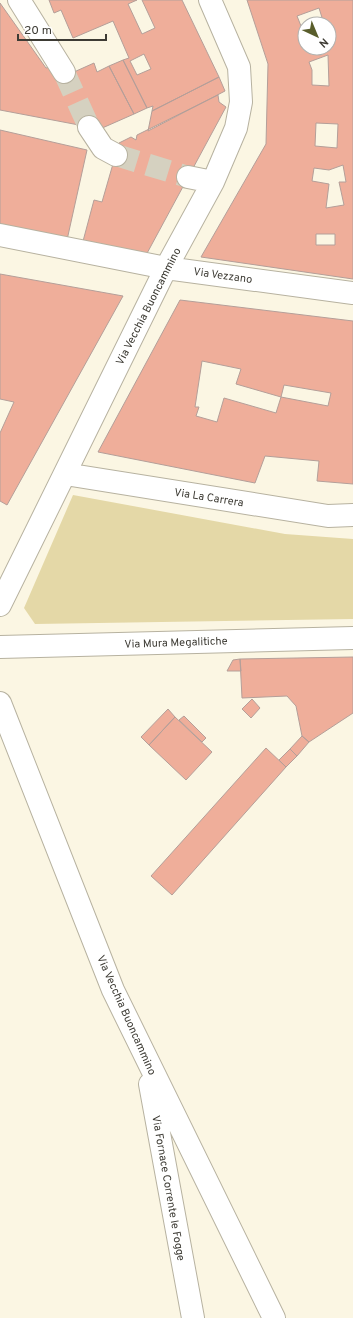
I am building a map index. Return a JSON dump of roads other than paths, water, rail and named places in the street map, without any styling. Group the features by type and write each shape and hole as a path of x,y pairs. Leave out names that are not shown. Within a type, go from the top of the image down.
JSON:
{"street":[{"path":"19,0 64,72"},
{"name":"Via Vecchia Buoncammino","path":"0,605 5,578 65,474 166,268 213,182 236,128 241,102 239,67 210,0"},
{"path":"89,127 103,148 116,155"},
{"path":"188,177 213,182"},
{"name":"Via Vezzano","path":"0,235 166,268 353,293"},
{"name":"Via La Carrera","path":"65,474 328,516 353,516"},
{"name":"Via Mura Megalitiche","path":"0,647 353,638"},
{"name":"Via Vecchia Buoncammino","path":"0,703 113,990 274,1318"},
{"name":"Via Fornace Corrente le Fogge","path":"145,1057 193,1318"}],"tunnel":[{"path":"64,72 89,127"},
{"path":"116,155 188,177"}]}
